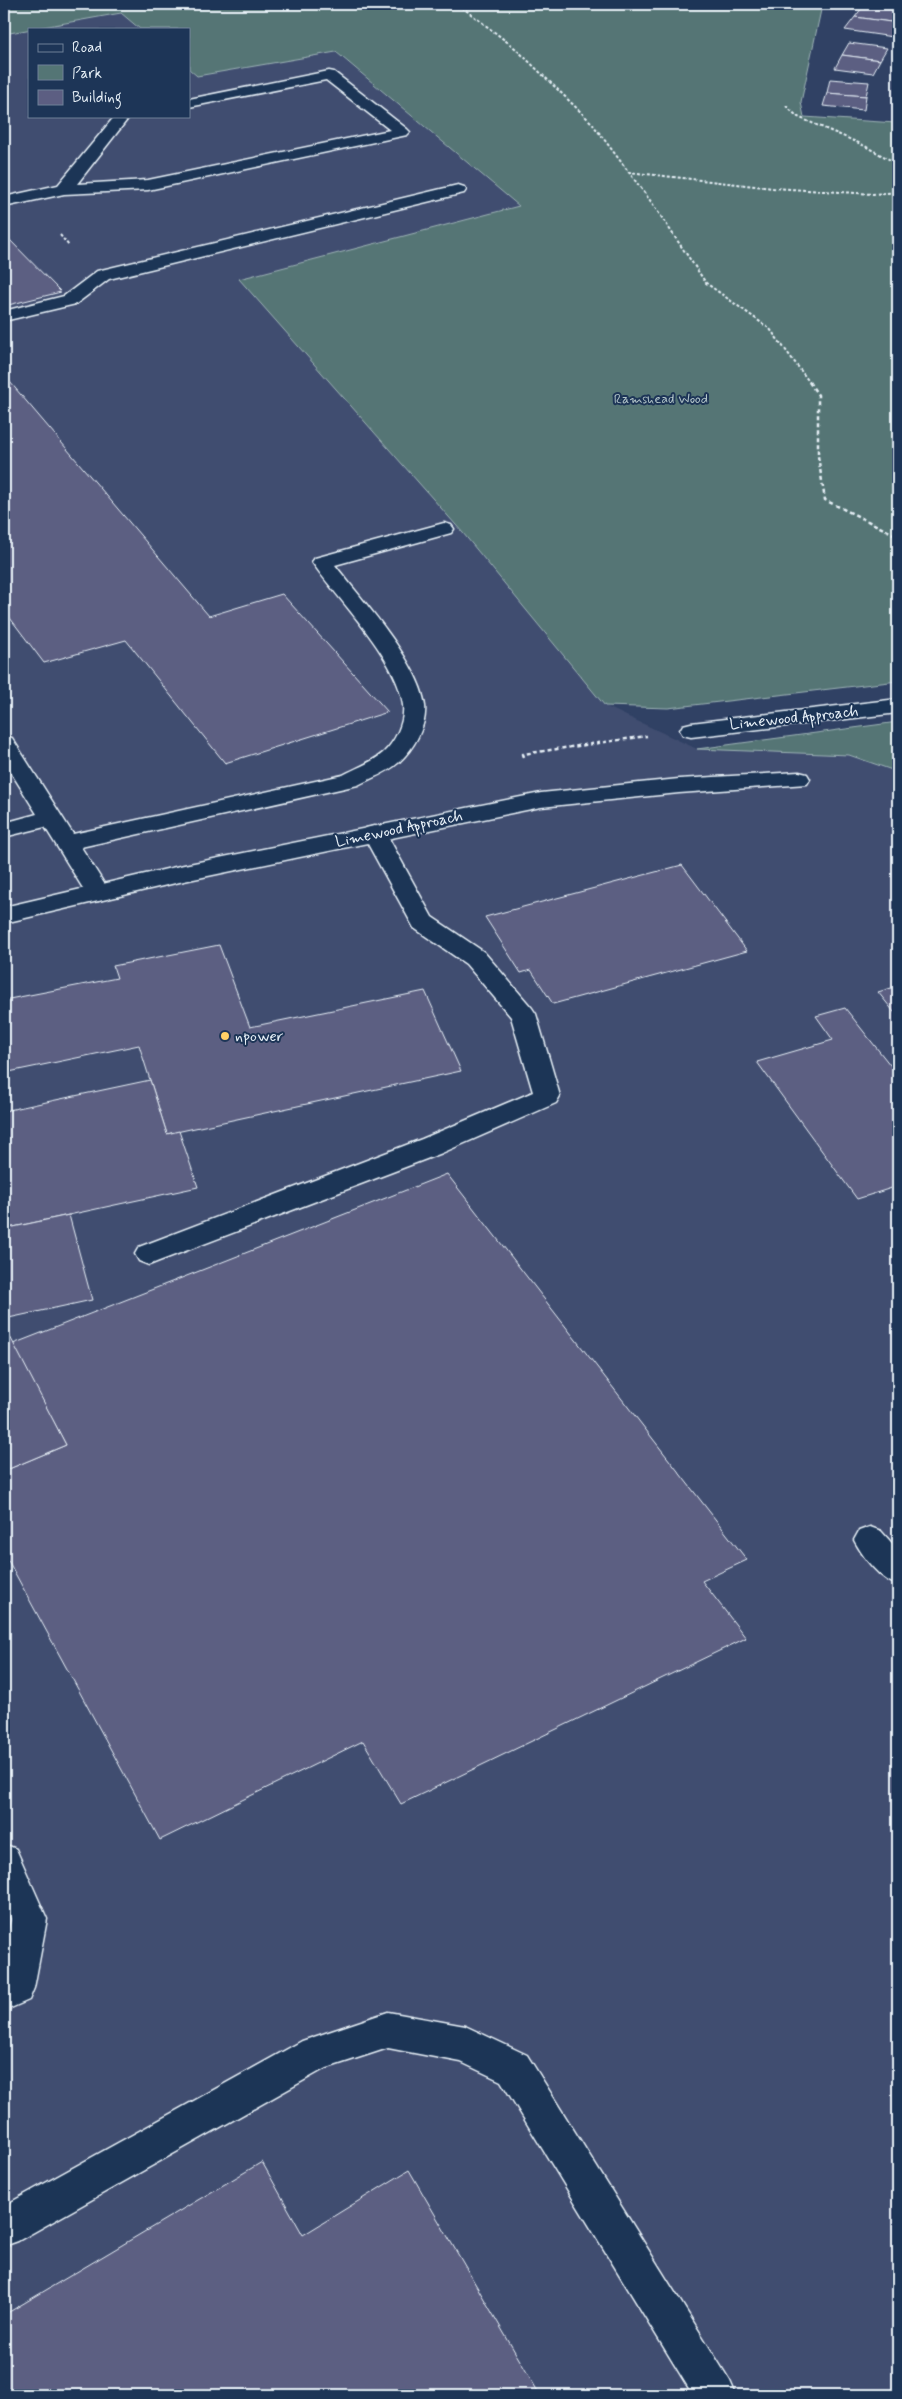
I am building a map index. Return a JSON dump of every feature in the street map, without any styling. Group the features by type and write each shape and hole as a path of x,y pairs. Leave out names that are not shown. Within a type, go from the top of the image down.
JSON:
{"street":[{"path":"4,202 64,189 148,185 402,132 329,75 190,103"},
{"path":"64,189 121,118"},
{"path":"4,316 70,300 103,275 458,190"},
{"path":"66,842 350,780 385,763 398,749 409,730 415,706 411,691 402,669 322,562 444,529"},
{"name":"Limewood Approach","path":"691,730 898,706"},
{"path":"4,743 98,893"},
{"name":"Limewood Approach","path":"4,915 374,833 541,800 679,786 799,779"},
{"path":"4,830 51,818"},
{"path":"149,1254 432,1146 547,1096 523,1014 475,958 422,922 374,833"},
{"path":"870,1540 898,1572"},
{"path":"4,1860 29,1919 16,1988 4,1993"},
{"path":"4,2227 315,2054 388,2030 465,2044 514,2068 716,2395"}],"path":[{"path":"458,4 515,48 591,122 706,283 770,329 818,395 818,456 824,500 898,536"},
{"path":"786,106 798,117 861,144 898,164"},
{"path":"628,172 773,188 873,194 898,192"},
{"path":"58,233 69,246"}],"shaded area":[{"path":"121,13 139,28 37,28"},
{"path":"28,29 28,118 190,118 190,70 198,76 335,52 520,207 240,279 463,533 605,706 697,749 849,755 898,772 898,2395 4,2395 4,34"}],"green space":[{"name":"Ramshead Wood","path":"4,4 826,4 821,10 801,102 804,117 896,123 898,166 898,681 668,708 605,706 463,533 239,279 519,206 336,52 197,76 190,70 190,28 139,28 121,13 37,28 28,28 28,30 4,34"},
{"path":"898,722 898,772 849,755 697,749"}],"building":[{"path":"865,4 898,9 898,23 855,17"},
{"path":"855,17 898,23 898,30 893,37 845,30"},
{"path":"849,43 887,48 880,60 842,55"},
{"path":"842,55 880,60 873,73 835,68"},
{"path":"830,79 869,82 866,96 827,93"},
{"path":"827,93 866,96 864,110 823,106"},
{"path":"4,234 61,292 4,306"},
{"path":"4,375 209,616 282,594 388,712 225,763 126,640 44,663 4,610"},
{"path":"682,865 747,951 553,1004 531,970 521,973 485,917"},
{"name":"npower","path":"219,945 250,1027 425,991 461,1071 167,1134 139,1045 4,1073 4,1000 117,978 113,966"},
{"path":"898,986 898,1017 878,992"},
{"path":"845,1008 898,1075 898,1186 857,1199 757,1062 833,1040 816,1016"},
{"path":"150,1080 167,1134 179,1131 198,1187 4,1229 4,1111"},
{"path":"447,1174 747,1560 702,1581 746,1638 401,1804 363,1741 160,1840 4,1553 4,1471 66,1445 13,1344"},
{"path":"69,1215 92,1300 4,1319 4,1229"},
{"path":"4,1325 66,1445 4,1471"},
{"path":"262,2162 303,2235 409,2170 540,2395 4,2395 4,2315"}],"place":[{"name":"npower","path":"225,1036"}]}
